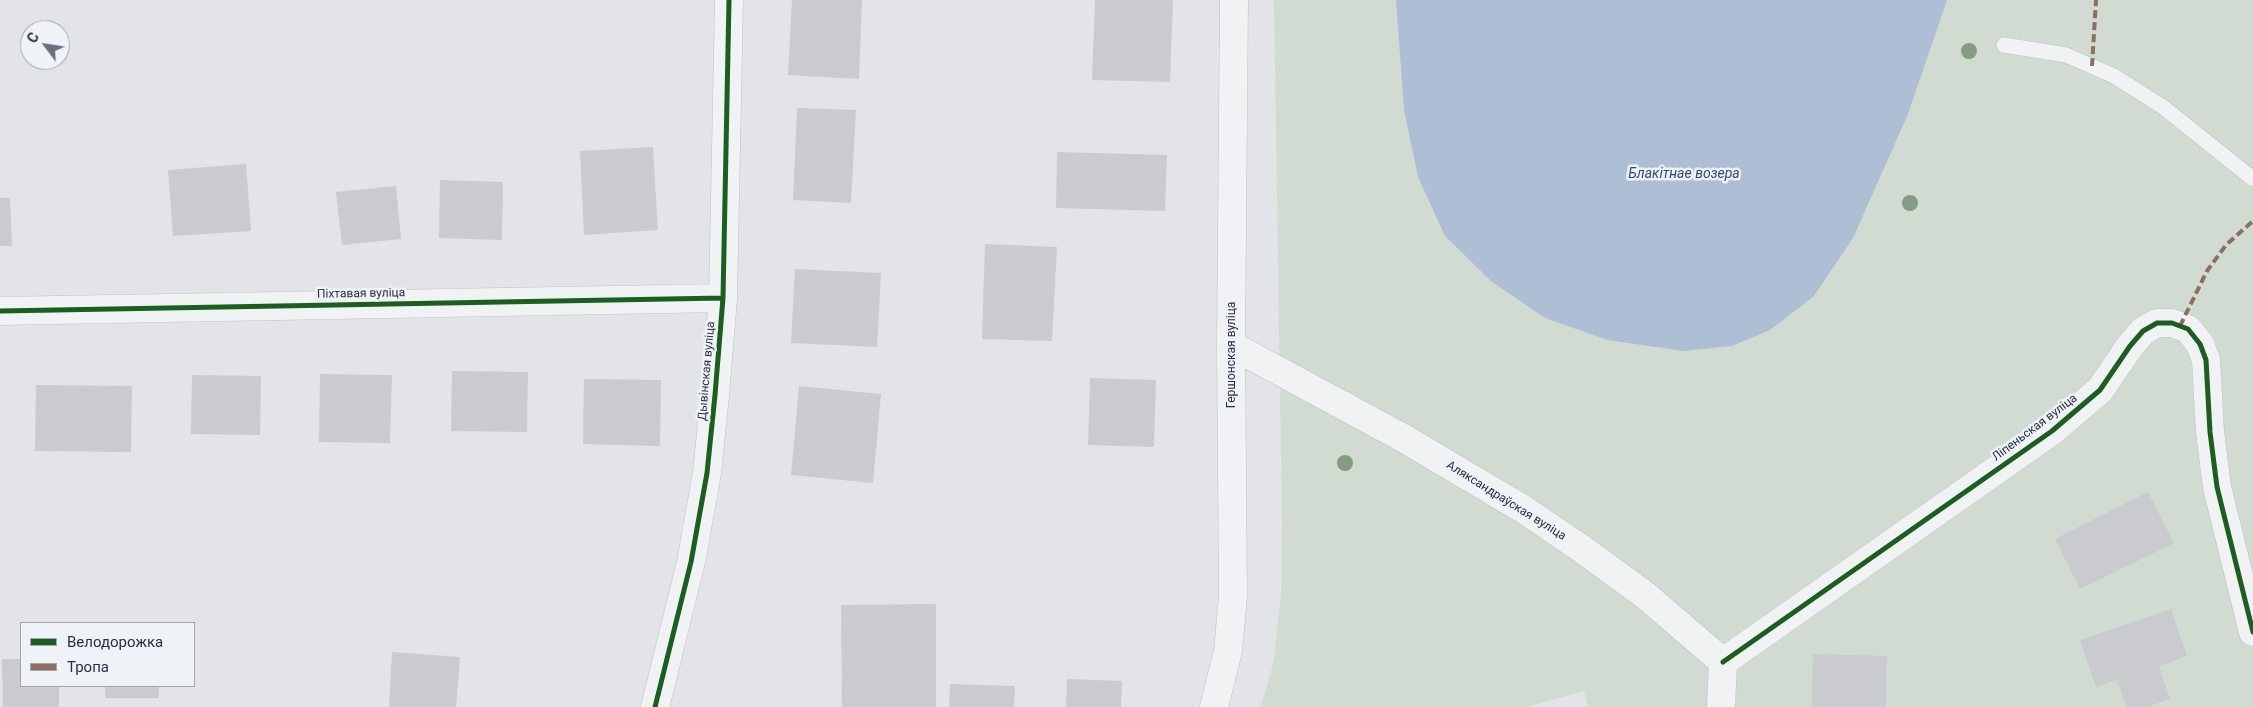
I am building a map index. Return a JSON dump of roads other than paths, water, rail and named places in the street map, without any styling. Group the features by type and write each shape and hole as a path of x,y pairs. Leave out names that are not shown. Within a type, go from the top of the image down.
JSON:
{"street":[{"name":"Дывінская вуліца","path":"655,707 691,562 707,473 723,298 728,0"},
{"name":"Гершонская вуліца","path":"1214,707 1228,651 1233,596 1234,0"},
{"name":"Піхтавая вуліца","path":"0,311 723,298"},
{"name":"Ліпеньская вуліца","path":"1723,662 2052,431 2100,390 2130,346 2143,331 2157,323 2172,323 2188,330 2200,344 2206,360 2210,432 2217,487 2253,632"},
{"name":"Аляксандраўская вуліца","path":"1232,346 1405,440 1523,509 1582,548 1645,595 1723,662"},
{"path":"1721,707 1723,662"}],"lane":[{"path":"2004,45 2066,55 2114,76 2163,106 2253,179"}],"water":[{"name":"Блакітнае возера","path":"1396,0 1947,0 1908,114 1853,238 1814,296 1770,330 1732,346 1683,351 1608,340 1545,318 1491,281 1445,236 1418,177 1404,110"}]}
